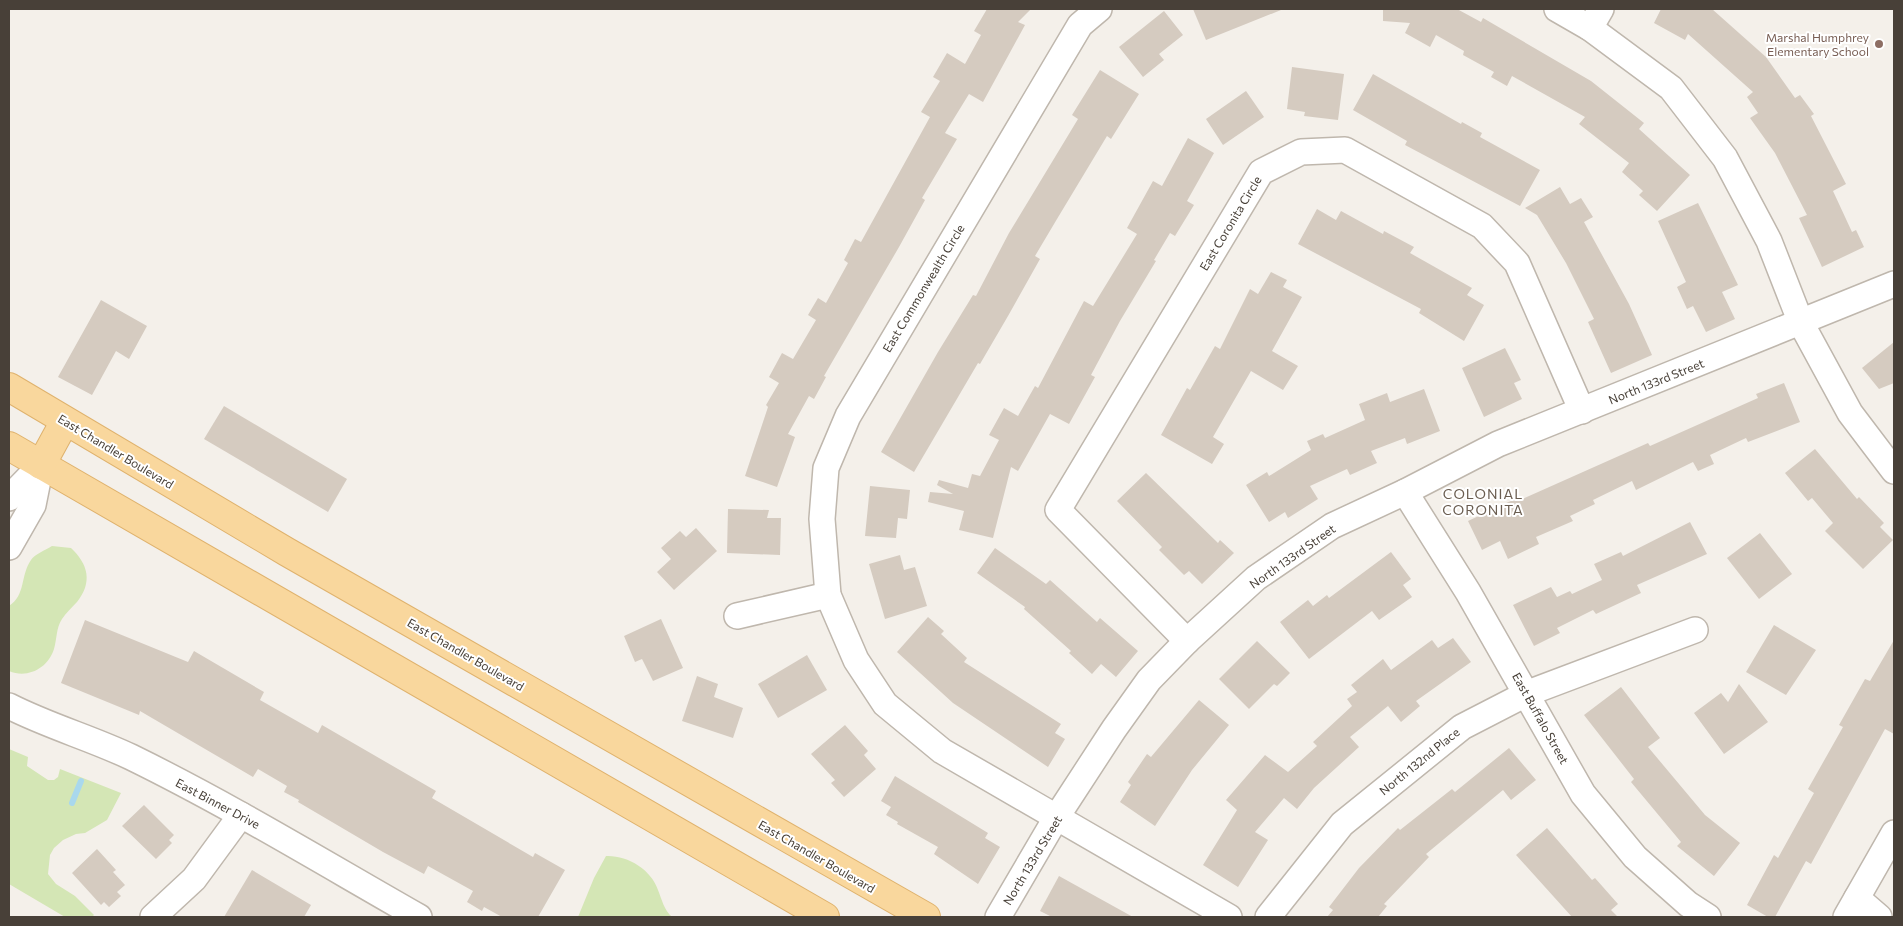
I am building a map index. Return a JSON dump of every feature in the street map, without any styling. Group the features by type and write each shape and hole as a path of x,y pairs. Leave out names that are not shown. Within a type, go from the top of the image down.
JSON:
{"main road":[{"name":"East Chandler Boulevard","path":"9,387 295,556 926,917"},
{"path":"41,465 65,421"},
{"path":"9,446 825,917"}],"street":[{"name":"East Commonwealth Circle","path":"1100,9 1080,25 848,416 826,468 822,520 828,595 856,660 886,704 942,751 1229,917"},
{"path":"1557,9 1596,19 1671,88 1725,158 1769,241 1801,323 1850,413 1894,471"},
{"name":"East Coronita Circle","path":"1187,641 1058,510 1261,172 1301,152 1345,150 1482,226 1517,263 1582,411"},
{"name":"North 133rd Street","path":"998,917 1056,818 1114,728 1149,680 1187,641 1256,578 1332,526 1405,492 1498,444 1894,284"},
{"path":"9,498 41,465"},
{"path":"9,547 33,506 41,465"},
{"name":"East Buffalo Street","path":"1405,492 1468,592 1589,800 1635,857 1688,904 1708,917"},
{"path":"737,616 828,595"},
{"name":"North 132nd Place","path":"1268,917 1342,824 1462,727 1528,693 1695,630"},
{"name":"East Binner Drive","path":"9,706 30,717 129,756 240,815 419,917"},
{"path":"153,917 194,879 240,815"},
{"path":"1879,917 1851,908 1894,833"}],"green space":[{"path":"52,546 71,548 77,554 85,567 87,580 85,587 77,602 60,622 54,649 47,662 30,673 23,674 9,671 9,606 21,591 25,572 31,560"},
{"path":"9,749 28,757 27,766 48,780 54,780 58,777 60,769 121,793 107,820 85,833 76,834 63,840 54,848 50,855 48,874 56,884 75,896 94,915 92,917 65,917 9,884"},
{"path":"606,856 622,858 644,870 655,882 665,908 672,917 578,917 594,878"}],"building":[{"path":"987,9 1031,9 1018,22 1025,25 983,102 969,94 945,133 957,139 922,198 925,200 899,247 824,376 826,377 814,399 809,396 788,434 795,437 777,487 745,476 768,407 766,405 779,383 769,377 782,353 793,359 816,320 808,315 818,298 826,303 848,263 844,260 855,239 861,242 930,117 921,112 940,81 933,77 947,53 965,64 981,35 974,31"},
{"path":"1193,9 1281,9 1281,10 1206,40"},
{"path":"1383,9 1457,9 1481,22 1483,18 1591,81 1644,123 1639,129 1690,175 1657,211 1639,195 1643,191 1622,172 1629,163 1579,124 1585,117 1512,76 1507,86 1491,77 1494,72 1463,55 1464,51 1436,35 1430,47 1405,33 1410,23 1383,21"},
{"path":"1661,9 1712,9 1766,57 1795,98 1800,95 1814,114 1811,116 1846,184 1833,191 1852,232 1856,230 1864,247 1822,267 1799,218 1807,215 1775,153 1750,118 1758,113 1747,97 1753,92 1688,34 1685,40 1654,23"},
{"path":"1164,11 1183,35 1159,54 1164,60 1143,77 1119,47"},
{"path":"1292,67 1344,74 1338,120 1304,116 1305,112 1287,109"},
{"path":"1100,70 1139,94 1111,139 1107,136 1057,219 1035,256 1040,259 1008,316 914,472 881,452 938,352 973,295 976,296 1009,233 1078,119 1072,115"},
{"path":"1373,74 1461,124 1462,122 1482,133 1480,137 1540,170 1520,206 1405,145 1407,141 1353,110"},
{"path":"1246,91 1264,117 1223,145 1206,119"},
{"path":"1188,138 1214,153 1187,201 1194,205 1175,236 1170,233 1154,260 1156,261 1120,321 1091,375 1095,377 1069,424 1050,414 1018,471 1011,467 993,538 959,530 964,511 928,502 930,492 953,494 937,485 939,480 968,488 972,474 980,476 999,440 989,435 1004,408 1018,416 1035,386 1038,388 1084,301 1093,306 1137,234 1127,228 1153,181 1162,186"},
{"path":"1560,187 1570,204 1581,198 1593,217 1584,222 1629,304 1652,355 1611,373 1588,322 1594,319 1566,263 1537,215 1525,208"},
{"path":"1698,203 1738,285 1722,292 1735,319 1706,332 1693,306 1687,309 1677,287 1686,282 1658,221"},
{"path":"1317,209 1336,220 1341,211 1383,234 1384,231 1414,247 1410,253 1472,288 1467,295 1484,305 1464,341 1419,313 1421,309 1298,244"},
{"path":"1271,272 1287,280 1283,287 1302,297 1272,351 1298,366 1283,390 1251,371 1213,437 1224,444 1212,464 1161,435 1187,388 1190,390 1215,346 1220,349 1250,289 1258,294"},
{"path":"101,300 147,326 129,359 116,351 92,395 58,377"},
{"path":"1894,342 1894,383 1879,389 1862,368"},
{"path":"1505,348 1521,380 1514,383 1522,399 1484,417 1462,368"},
{"path":"1784,383 1800,422 1748,442 1746,438 1710,455 1714,464 1698,471 1693,462 1636,490 1632,481 1593,500 1595,504 1570,516 1573,521 1536,537 1539,544 1508,559 1500,541 1482,550 1468,521 1517,498 1518,501 1648,443 1650,446 1758,398 1756,394"},
{"path":"1424,389 1440,431 1407,444 1405,438 1371,451 1377,463 1350,475 1347,469 1310,486 1318,499 1288,518 1285,512 1269,522 1246,485 1267,472 1269,476 1311,450 1307,441 1323,434 1325,438 1365,420 1359,404 1387,393 1390,402"},
{"path":"224,406 347,479 328,512 204,439"},
{"path":"1815,449 1857,499 1859,497 1884,523 1880,527 1893,540 1863,569 1825,531 1833,523 1812,498 1808,501 1785,473"},
{"path":"1146,473 1218,543 1220,540 1234,553 1202,584 1189,571 1184,575 1159,550 1162,547 1117,501"},
{"path":"870,486 910,490 907,519 898,518 896,538 865,536"},
{"path":"728,509 769,510 767,518 781,518 780,555 727,553"},
{"path":"1690,522 1707,554 1637,585 1641,593 1596,614 1593,610 1557,628 1560,633 1534,646 1513,605 1551,587 1557,597 1570,591 1572,594 1602,580 1594,564 1621,552 1623,556"},
{"path":"696,528 717,551 674,590 657,572 671,559 661,548 680,531 686,537"},
{"path":"1760,533 1792,574 1759,599 1727,558"},
{"path":"995,548 1046,584 1050,580 1097,622 1100,618 1138,651 1116,677 1101,664 1092,674 1069,653 1071,651 1024,609 1025,607 977,573"},
{"path":"1391,552 1411,579 1403,585 1412,597 1379,620 1372,611 1309,659 1280,622 1308,600 1313,606 1327,595 1329,598"},
{"path":"900,555 904,570 915,567 927,606 885,619 869,564"},
{"path":"928,617 944,631 941,634 967,658 964,662 1061,724 1055,733 1065,739 1048,767 953,703 897,652"},
{"path":"661,619 683,668 653,681 642,659 635,662 624,636"},
{"path":"85,620 188,662 194,651 264,692 260,700 318,733 322,725 436,791 432,798 533,857 535,853 565,870 538,917 502,917 484,907 482,911 467,902 473,891 428,866 424,874 383,852 298,802 299,800 284,792 287,786 258,769 253,777 140,711 139,715 61,683"},
{"path":"1774,625 1816,650 1786,695 1746,672"},
{"path":"1453,638 1471,662 1416,701 1420,706 1401,722 1388,706 1350,737 1359,747 1314,788 1297,809 1284,798 1255,832 1268,840 1238,887 1203,865 1237,810 1226,800 1265,755 1288,772 1317,746 1313,742 1352,706 1347,699 1357,692 1351,685 1383,659 1391,670 1432,640 1438,648"},
{"path":"1894,640 1894,734 1885,729 1811,864 1806,861 1775,917 1768,917 1747,905 1774,855 1778,858 1814,793 1808,789 1843,727 1839,725 1865,679 1870,681"},
{"path":"1257,641 1290,673 1277,686 1274,684 1249,709 1219,679"},
{"path":"807,655 827,690 778,718 758,684"},
{"path":"697,676 718,684 714,697 743,708 733,738 682,721"},
{"path":"1739,684 1768,722 1724,754 1694,713 1721,693 1728,702"},
{"path":"1621,687 1660,738 1648,747 1705,815 1740,843 1714,876 1677,846 1681,842 1631,782 1634,779 1584,715"},
{"path":"1199,700 1229,725 1192,770 1155,826 1120,802 1131,785 1128,782 1147,754 1151,757"},
{"path":"845,725 868,751 864,755 876,769 844,797 831,783 835,780 811,754"},
{"path":"1509,748 1536,780 1511,800 1503,790 1426,854 1429,857 1384,904 1387,906 1378,917 1327,917 1333,910 1329,907 1359,868 1398,828 1400,830 1452,789 1455,792"},
{"path":"895,776 988,833 985,838 1000,847 978,884 934,854 938,847 897,824 898,822 886,815 891,807 881,801"},
{"path":"144,805 174,835 169,840 172,843 156,859 122,826"},
{"path":"1547,828 1592,880 1595,878 1618,904 1611,910 1618,917 1572,917 1516,855"},
{"path":"97,849 116,870 113,872 125,885 117,892 121,896 109,907 104,902 101,905 72,873"},
{"path":"252,870 311,905 304,917 224,917"},
{"path":"1059,876 1133,917 1052,917 1040,911"}],"waterway":[{"path":"72,803 81,781"}],"place":[{"name":"Marshal Humphrey Elementary School","path":"1879,44"}],"district":[{"name":"COLONIAL CORONITA","path":"1483,502"}]}
